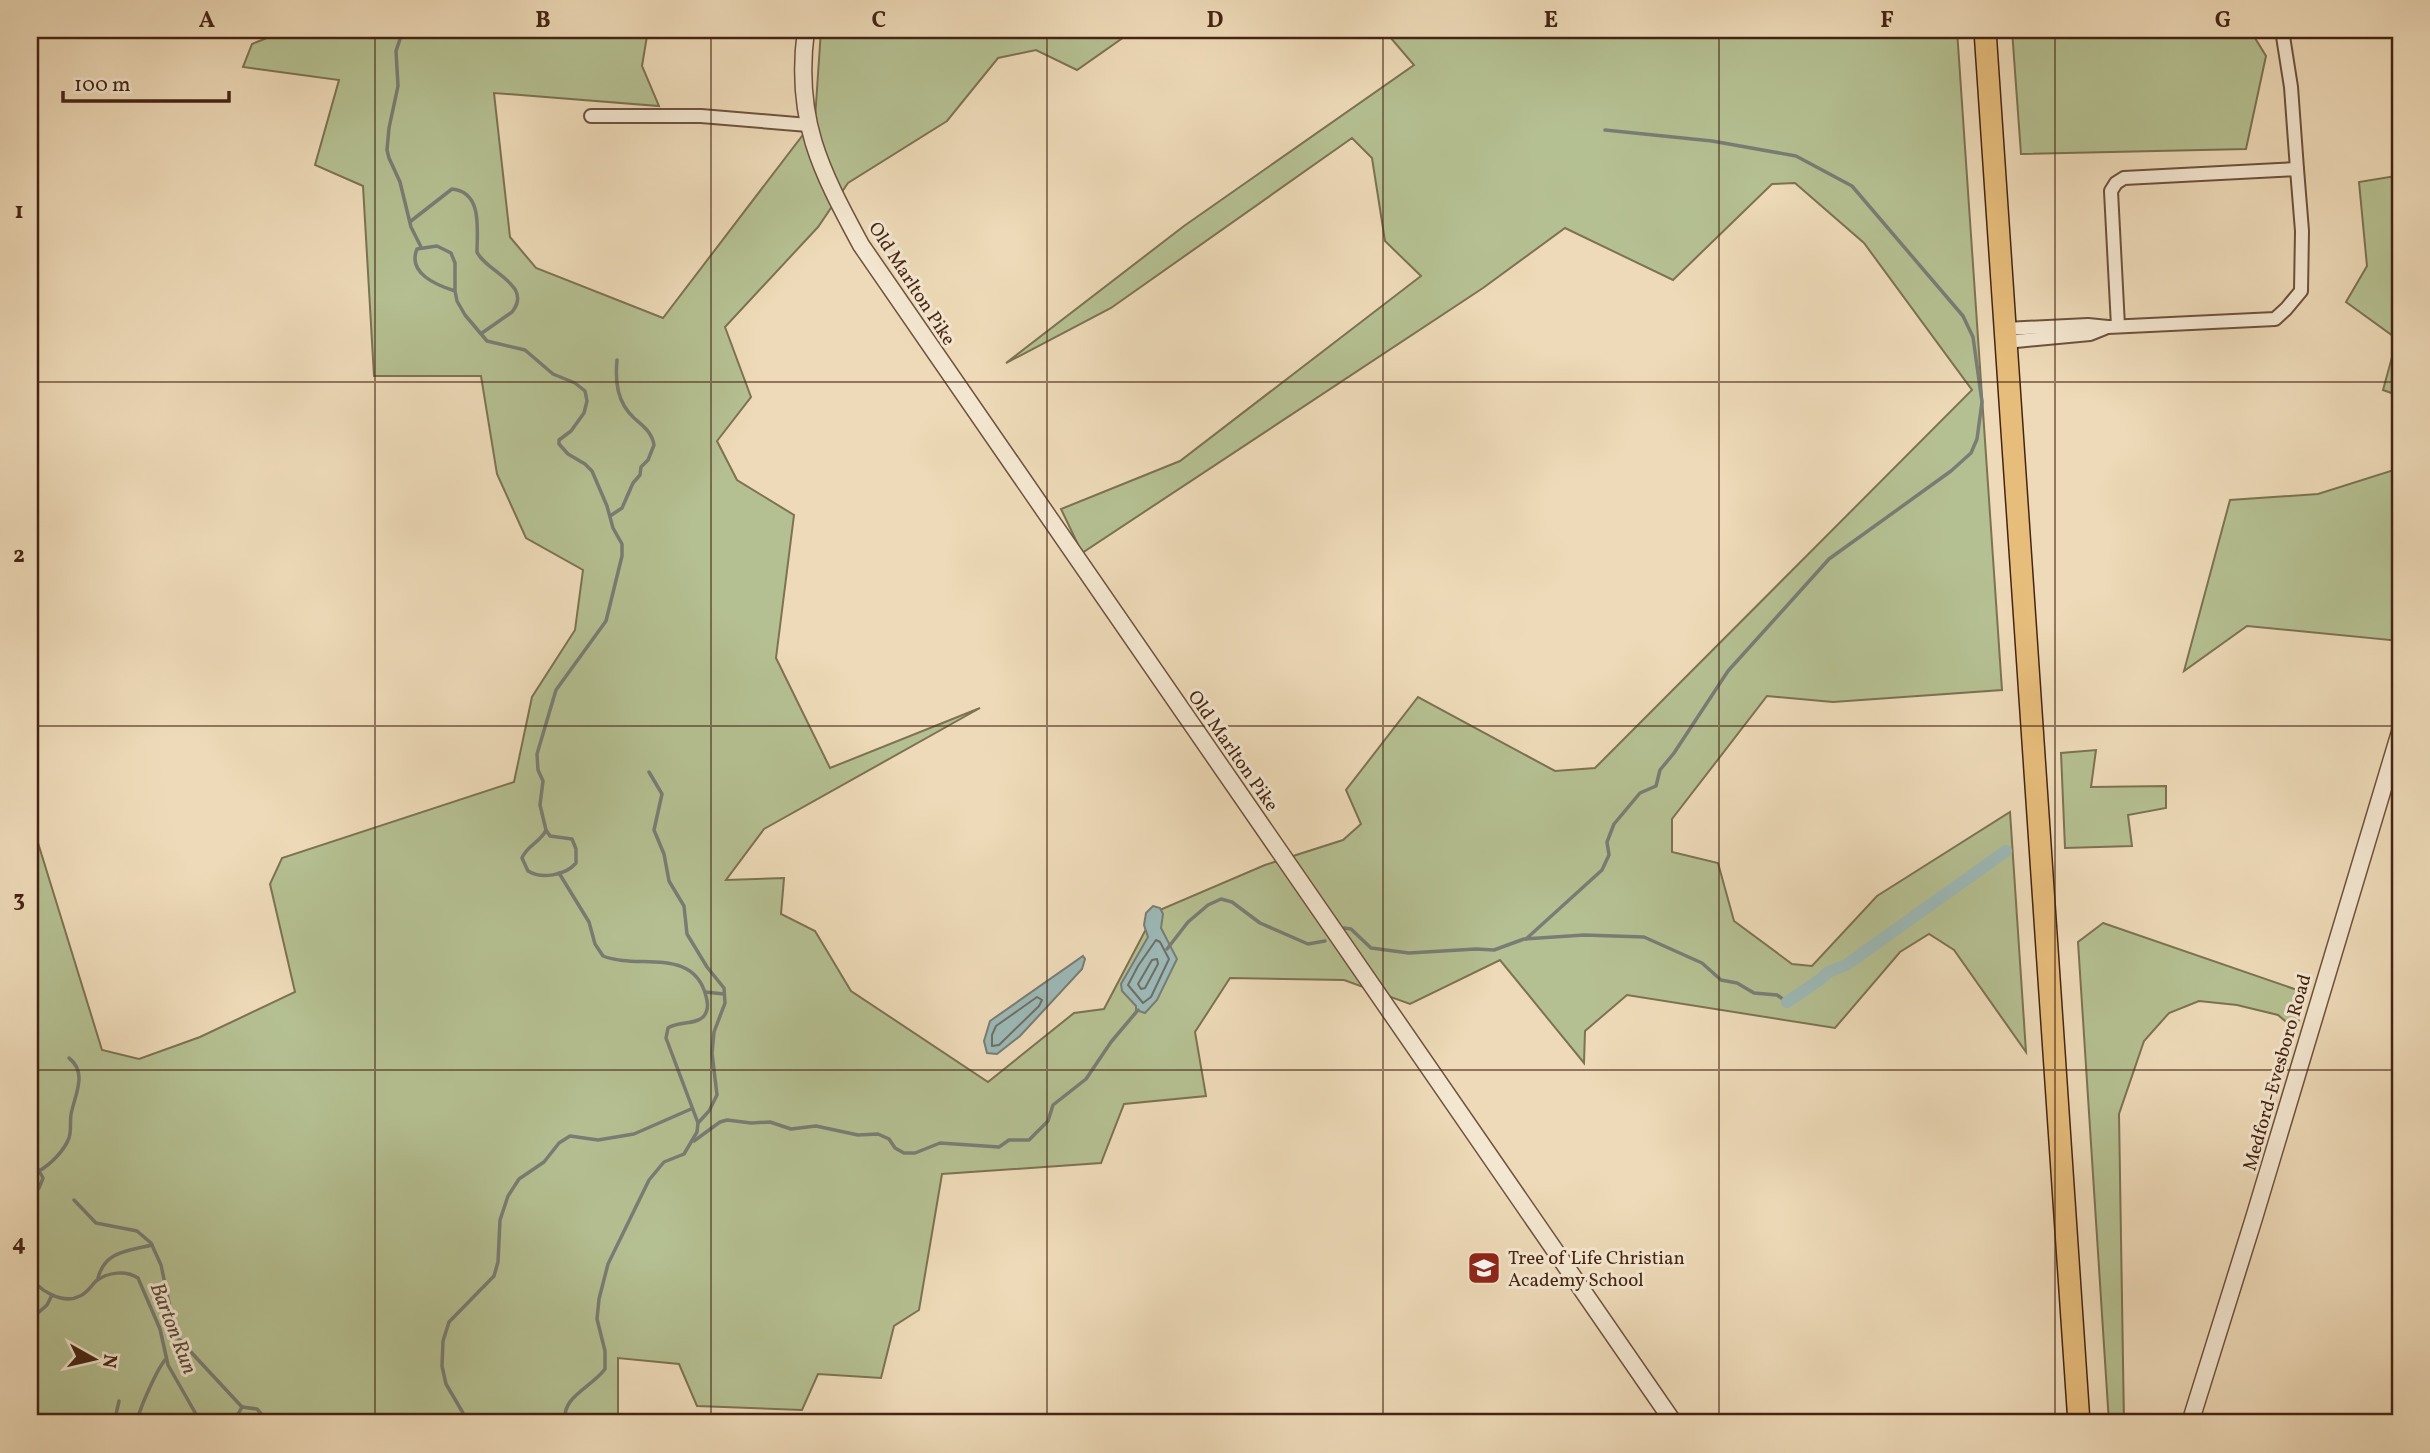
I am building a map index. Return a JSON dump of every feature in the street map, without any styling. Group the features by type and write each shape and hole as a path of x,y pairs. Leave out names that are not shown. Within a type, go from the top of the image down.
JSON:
{"highway":[{"path":"1985,30 2079,1423"}],"street":[{"name":"Old Marlton Pike","path":"806,30 802,80 808,125 829,185 878,271 1674,1423"},
{"path":"2005,335 2088,325 2113,327 2275,319 2286,309 2301,290 2302,230 2291,87 2282,30"},
{"path":"591,116 701,116 808,125"},
{"path":"2113,327 2111,191 2116,183 2124,178 2136,177 2297,169"},
{"name":"Medford-Evesboro Road","path":"2190,1423 2400,732"}],"green space":[{"path":"287,30 648,30 642,66 659,106 494,93 510,237 536,268 663,318 815,119 821,30 1134,30 1077,70 1036,50 998,58 947,121 848,183 818,227 725,327 751,397 717,441 737,480 794,515 776,658 830,768 980,708 764,829 726,880 784,878 781,914 815,931 851,991 988,1082 1074,1013 1104,1009 1155,912 1265,865 1343,840 1361,824 1346,790 1418,697 1555,771 1595,768 1972,390 1864,243 1795,183 1772,184 1673,280 1565,228 1483,288 1082,553 1061,509 1180,461 1421,276 1385,241 1372,158 1352,138 1111,308 1006,363 1184,226 1414,65 1384,30 1957,30 2002,690 1833,702 1767,696 1672,819 1672,852 1718,863 1734,921 1792,964 1812,966 1877,896 2010,812 2026,1052 1954,950 1929,934 1900,952 1835,1028 1627,995 1585,1031 1584,1063 1500,960 1410,1004 1344,980 1230,978 1195,1032 1206,1096 1124,1104 1101,1163 942,1174 919,1310 894,1326 881,1378 818,1374 802,1410 697,1406 679,1364 618,1358 618,1423 30,1423 30,817 102,1050 139,1059 200,1037 295,992 270,884 282,858 514,782 532,697 575,630 583,570 526,538 497,474 481,376 374,376 363,186 315,165 339,80 243,67 252,44"},
{"path":"2012,30 2250,30 2266,56 2246,149 2021,154"},
{"path":"2394,84 2400,84 2400,396 2383,390 2397,339 2346,302 2367,266 2359,182 2396,176"},
{"path":"2400,468 2400,641 2247,626 2184,671 2230,500 2318,494"},
{"path":"2096,750 2091,787 2166,786 2166,808 2128,815 2132,846 2065,848 2061,753"},
{"path":"2103,923 2306,993 2296,1030 2278,1015 2237,1005 2199,1001 2169,1013 2144,1041 2119,1114 2124,1423 2109,1423 2078,942"}],"water":[{"path":"1153,906 1160,908 1163,914 1161,928 1177,959 1157,1000 1145,1013 1136,1010 1136,1006 1122,991 1121,984 1148,937 1144,925 1146,913"},
{"path":"1083,956 1085,959 1082,969 1020,1036 997,1054 987,1053 984,1041 990,1021"}],"waterway":[{"path":"403,30 396,51 398,86 387,150 400,182 411,227 421,247"},
{"path":"1526,939 1602,870 1609,855 1607,842 1614,824 1640,793 1656,786 1660,770 1728,671 1829,559 1951,471 1971,453 1977,439 1982,402 1973,337 1963,316 1852,186 1796,156 1712,141 1605,130"},
{"path":"411,221 452,189 462,192 474,204 477,252 513,286 517,294 517,302 512,312 482,333"},
{"path":"455,291 425,277 416,265 417,249 437,246 451,253 455,263 457,301 487,341 525,350 553,374 575,383 585,391 587,401 584,413 571,431 559,440 559,444 592,471 613,528 622,544 622,556 606,621 556,690 537,754 538,770 543,781 540,805 546,830 550,836 572,839 576,849 576,863 566,871 553,875 539,875 528,871 522,858 546,830"},
{"path":"610,516 622,508 654,445 649,433 624,405 617,384 617,360"},
{"path":"649,772 662,794 654,830 664,854 669,881 684,906 687,934 707,967 724,988 725,1003 714,1032 712,1053 717,1095 709,1111 698,1123"},
{"path":"1787,1002 1828,972 1846,965 2006,851"},
{"path":"559,873 589,922 595,944 603,956 617,960 677,965 699,980 708,1004 703,1017 668,1028 666,1038 698,1123 697,1132 684,1154 664,1162 649,1180 608,1264 597,1319 605,1351 605,1369 572,1399 565,1414 565,1423"},
{"path":"1167,949 1188,922 1208,905 1221,899 1232,902 1260,923 1308,944 1325,941"},
{"path":"1344,928 1351,929 1371,948 1409,953 1494,950 1524,939 1584,935 1644,937 1702,963 1721,980 1737,983 1754,993 1777,995 1787,1002"},
{"path":"705,992 724,994"},
{"path":"694,1141 727,1120 770,1122 791,1129 816,1126 858,1135 878,1134 889,1139 895,1148 904,1153 915,1153 940,1143 999,1147 1009,1140 1029,1140 1048,1121 1053,1105 1086,1079 1111,1042 1138,1010"},
{"path":"39,1171 57,1157 69,1138 79,1076 69,1058"},
{"name":"Barton Run","path":"30,1088 33,1095 30,1105"},
{"path":"465,1423 463,1413 446,1384 442,1366 443,1341 449,1322 494,1276 498,1262 500,1220 508,1196 519,1179 544,1162 559,1143 570,1136 598,1140 634,1134 691,1109"},
{"name":"Barton Run","path":"30,1164 38,1169 43,1178 39,1188 30,1194"},
{"path":"74,1200 96,1223 137,1231 151,1243 161,1265 176,1336 242,1407"},
{"path":"98,1278 101,1269 112,1257 152,1245"},
{"name":"Barton Run","path":"30,1274 44,1290 66,1299 82,1295 96,1281 111,1274 123,1273 138,1278 160,1329 168,1365 201,1423"},
{"path":"30,1320 47,1305 52,1295"},
{"path":"137,1423 149,1390 166,1359"},
{"path":"114,1423 119,1401"},
{"name":"Barton Run","path":"242,1407 257,1409 269,1423"},
{"name":"Barton Run","path":"233,1423 242,1407"}],"place":[{"name":"Tree of Life Christian Academy School","path":"1484,1268"}]}
